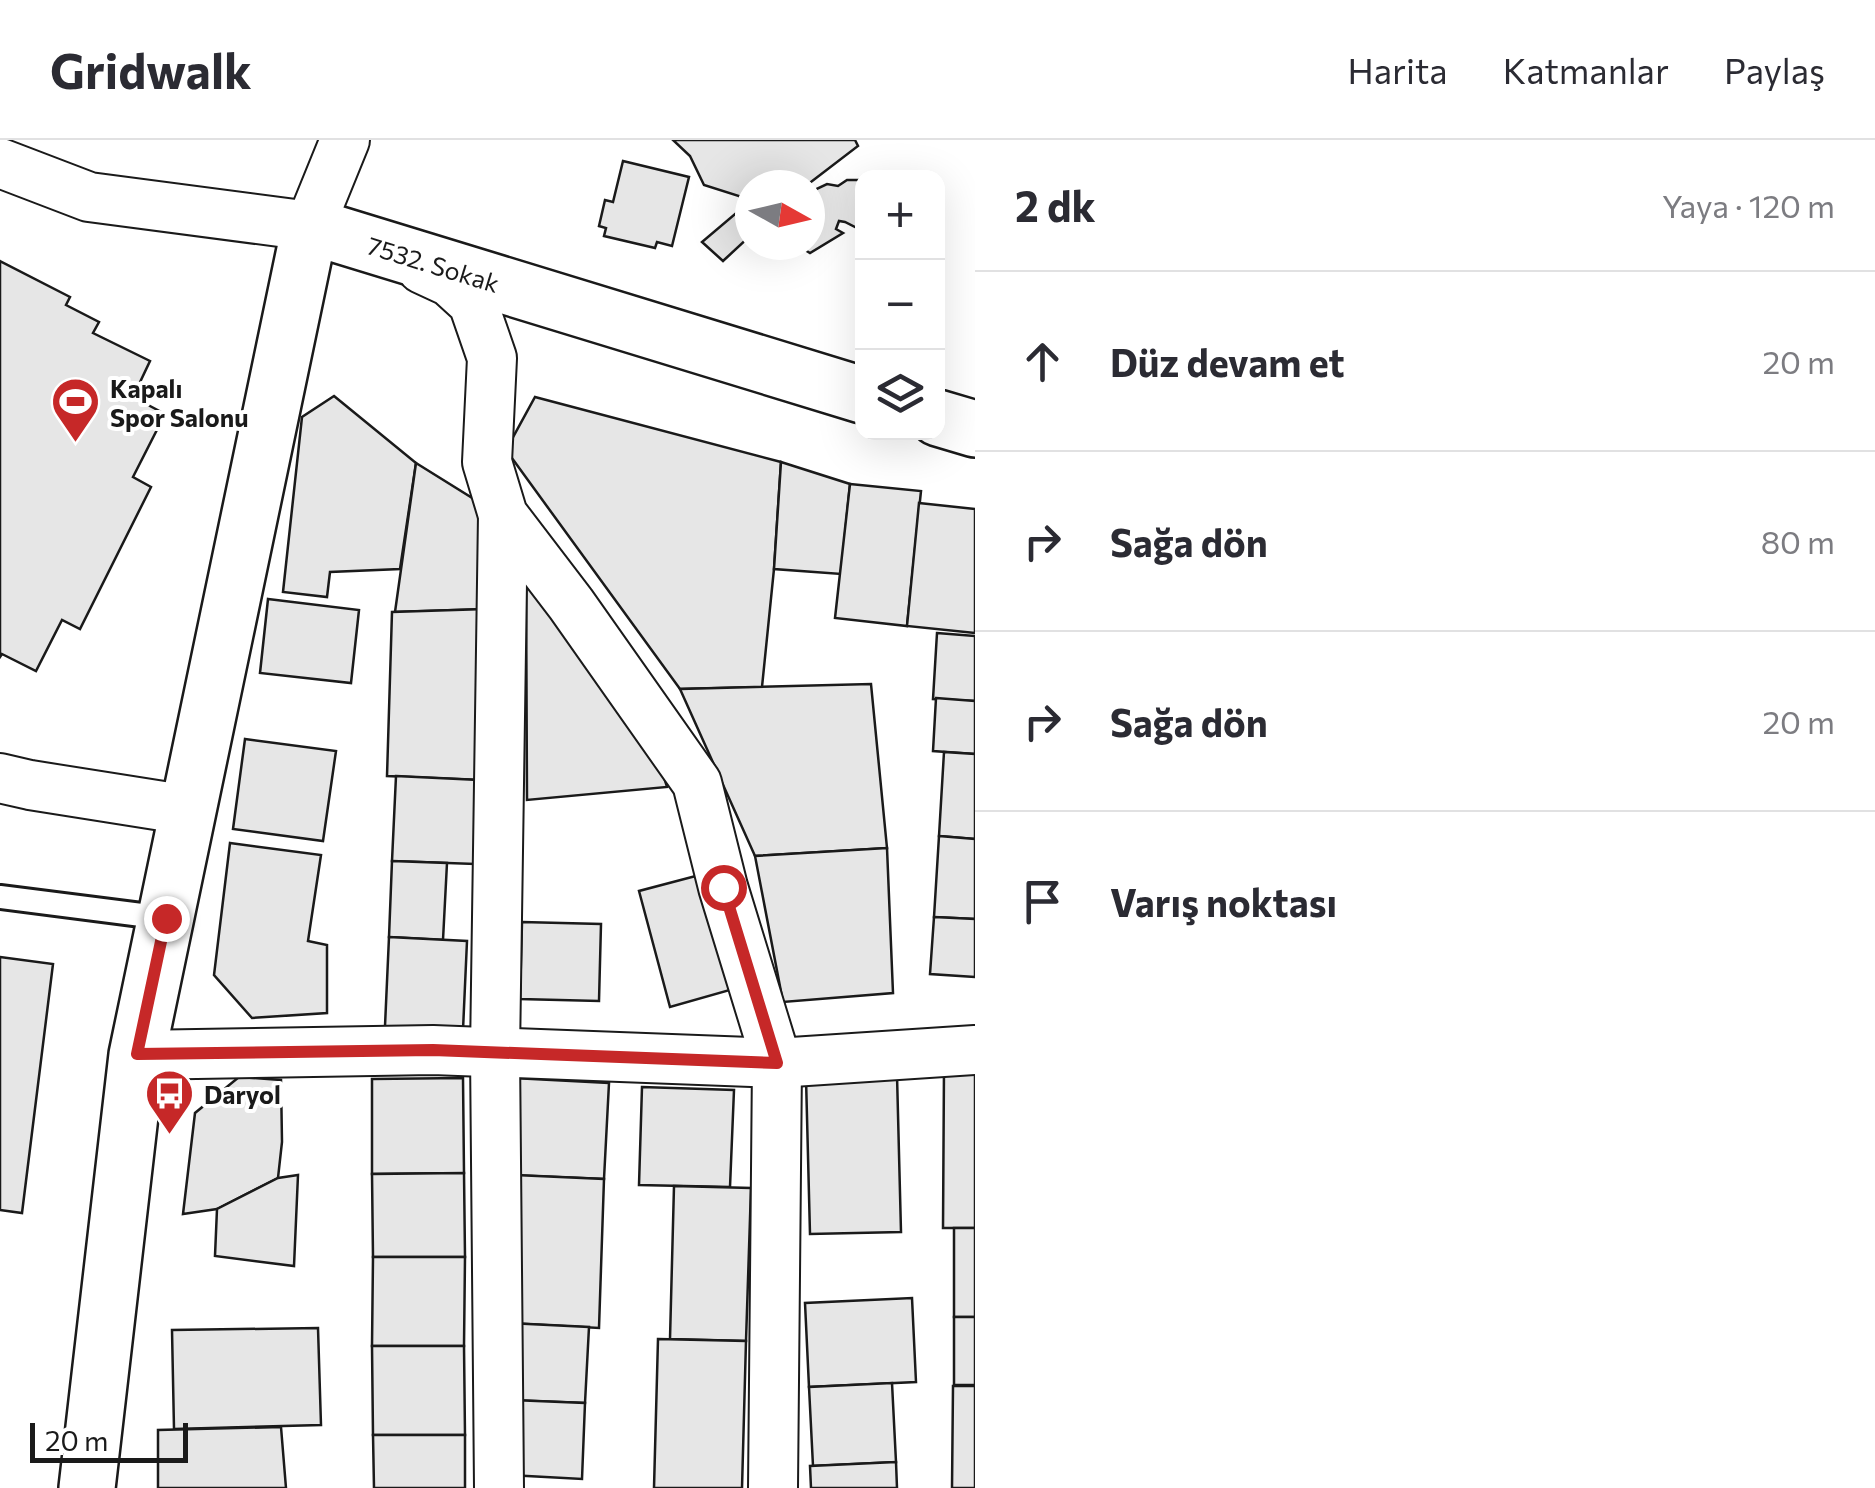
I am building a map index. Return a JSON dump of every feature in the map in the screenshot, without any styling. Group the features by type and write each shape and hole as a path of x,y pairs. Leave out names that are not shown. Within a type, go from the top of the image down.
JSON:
{"street":[{"path":"87,1488 137,1054 310,226 346,140"},
{"name":"7532. Sokak","path":"0,163 89,197 310,226 855,393"},
{"path":"310,226 450,282 473,304 492,358 487,462 503,515 495,1052 499,1488"},
{"path":"945,420 975,429"},
{"path":"503,515 697,783 723,887 777,1063 772,1488"},
{"path":"0,778 188,810"},
{"path":"137,1054 433,1050 777,1063 975,1050"}],"lane":[{"path":"0,897 166,918"}],"building":[{"path":"673,140 855,140 858,146 825,171 735,170 735,195 704,185 690,156"},
{"path":"623,161 689,177 672,246 657,242 655,248 604,236 606,228 599,226 605,200 613,202"},
{"path":"855,180 855,227 839,221 836,229 843,233 825,244 825,185 838,186"},
{"path":"735,214 735,250 723,261 702,242"},
{"name":"Kapalı Spor Salonu","path":"0,261 70,297 66,305 99,322 93,333 150,361 133,397 165,414 133,477 151,487 80,629 62,620 36,671 2,654 0,657"},
{"path":"334,396 416,463 400,569 330,572 327,597 283,592 302,417"},
{"path":"535,397 781,462 762,687 680,689 506,450"},
{"path":"781,462 850,484 841,574 774,569"},
{"path":"416,463 485,506 486,609 395,612"},
{"path":"850,484 921,491 907,626 835,618"},
{"path":"919,503 975,509 975,633 907,626"},
{"path":"526,575 647,723 667,787 527,800"},
{"path":"268,599 359,610 351,683 260,673"},
{"path":"486,609 479,780 387,776 392,612"},
{"path":"937,633 975,636 975,701 933,699"},
{"path":"871,684 887,848 755,856 680,689"},
{"path":"936,698 975,701 975,754 933,751"},
{"path":"245,739 336,751 323,841 233,829"},
{"path":"944,752 975,754 975,839 939,836"},
{"path":"396,776 479,780 475,864 392,861"},
{"path":"939,836 975,839 975,919 934,917"},
{"path":"230,843 321,855 308,941 327,945 327,1013 252,1018 214,975"},
{"path":"887,848 893,993 783,1002 755,856"},
{"path":"392,861 447,863 443,940 389,937"},
{"path":"707,873 737,988 670,1007 639,891"},
{"path":"934,917 975,919 975,977 930,974"},
{"path":"522,922 601,924 599,1001 520,999"},
{"path":"389,937 467,941 463,1030 385,1026"},
{"path":"0,957 53,964 22,1213 0,1210"},
{"path":"944,1067 975,1067 975,1228 943,1228"},
{"path":"897,1075 901,1232 810,1234 806,1078"},
{"path":"239,1077 281,1080 278,1178 217,1209 183,1214 195,1113"},
{"path":"463,1078 464,1173 372,1174 372,1079"},
{"path":"513,1078 609,1083 604,1179 509,1175"},
{"path":"642,1087 734,1090 730,1187 639,1185"},
{"path":"464,1173 465,1257 373,1257 372,1174"},
{"path":"298,1175 294,1266 215,1256 217,1209 278,1178"},
{"path":"515,1175 604,1179 599,1328 508,1323"},
{"path":"674,1186 751,1188 746,1341 670,1339"},
{"path":"954,1228 975,1228 975,1317 954,1317"},
{"path":"373,1257 465,1257 464,1346 372,1346"},
{"path":"912,1298 916,1382 809,1387 805,1303"},
{"path":"954,1317 975,1317 975,1385 954,1385"},
{"path":"508,1323 589,1327 585,1403 505,1400"},
{"path":"318,1328 321,1425 174,1429 172,1330"},
{"path":"658,1339 746,1341 742,1488 654,1488"},
{"path":"372,1346 464,1346 465,1435 373,1435"},
{"path":"892,1383 896,1462 813,1466 809,1387"},
{"path":"953,1386 975,1386 975,1488 952,1488"},
{"path":"512,1400 585,1403 582,1479 509,1475"},
{"path":"281,1427 286,1488 158,1488 158,1430"},
{"path":"373,1435 465,1435 465,1488 374,1488"},
{"path":"896,1462 897,1488 811,1488 810,1466"}],"place":[{"name":"Kapalı Spor Salonu","path":"75,444"},
{"name":"Daryol","path":"169,1136"}],"route":[{"path":"166,918 137,1054 433,1050 777,1063 723,887"}]}
